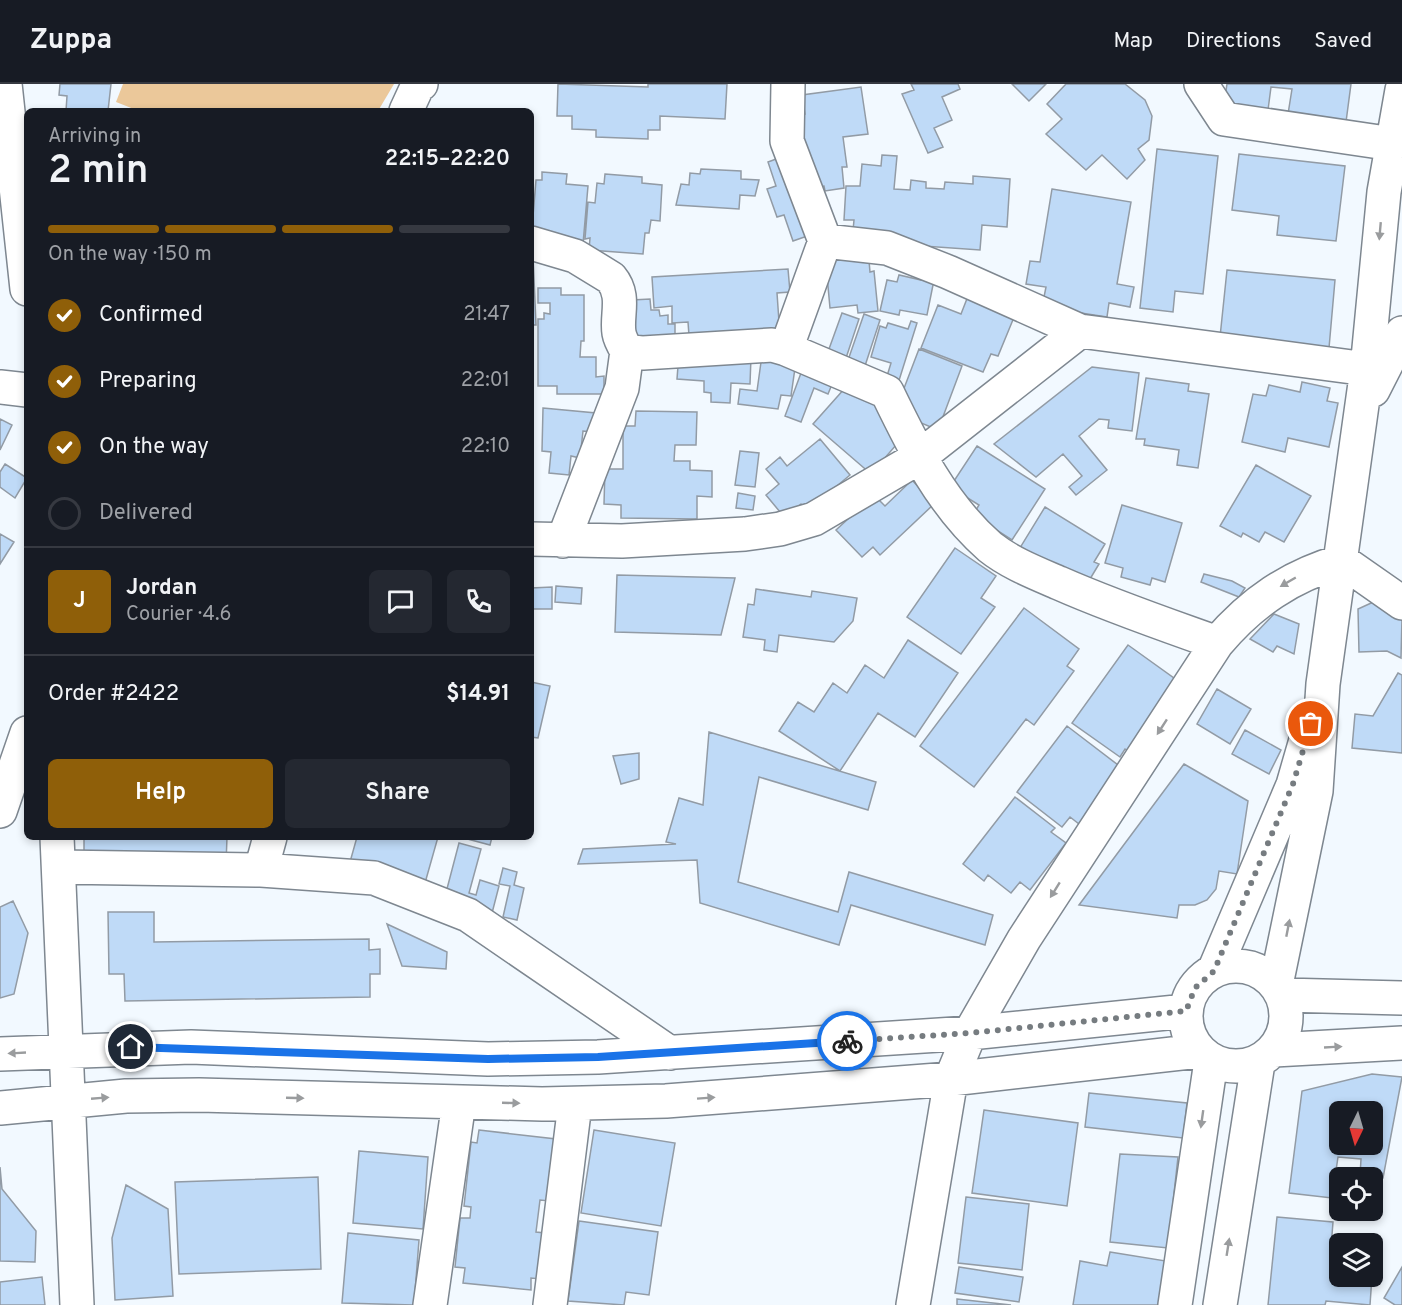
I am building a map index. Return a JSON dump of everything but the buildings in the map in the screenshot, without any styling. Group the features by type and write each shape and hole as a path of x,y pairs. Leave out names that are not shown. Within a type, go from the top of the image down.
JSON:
{"street":[{"path":"5,84 24,261"},
{"path":"786,349 825,241 787,141 788,84"},
{"path":"1201,84 1224,119 1394,144"},
{"path":"1220,1305 1266,1056 1282,1038 1287,1024 1280,990 1316,791 1323,684 1393,194 1394,144 1402,90"},
{"path":"825,241 887,248 1080,331 1367,369"},
{"path":"534,244 575,256 611,278 615,283 621,310 619,333 627,351 621,388 547,540 633,541 745,534 780,529 814,519 918,458 1080,331"},
{"path":"1358,428 1376,384 1402,333"},
{"path":"627,351 643,353 772,345 887,392 918,458 944,496 991,547 1025,568 1103,603 1217,643"},
{"path":"0,387 24,390"},
{"path":"1342,561 1402,603"},
{"path":"914,1305 951,1079 970,1033 1037,919 1217,643 1252,606 1272,591 1294,578 1342,561"},
{"path":"1214,971 1293,784 1323,684"},
{"path":"0,811 24,742"},
{"path":"261,870 269,840"},
{"path":"76,1305 64,1051 58,852 374,878 468,915 670,1053"},
{"path":"1175,1305 1205,1056 1186,1025 1186,1011 1195,988 1214,971 1227,966 1241,966 1266,976 1280,990 1402,998"},
{"path":"0,1054 191,1047 488,1059 670,1053 970,1033 1186,1011"},
{"path":"0,1108 126,1096 199,1095 575,1104 666,1101 1205,1056 1226,1066 1242,1067 1266,1056 1402,1043"},
{"path":"430,1305 459,1102"},
{"path":"550,1305 575,1104"}],"shaded area":[{"path":"123,84 394,84 380,108 131,108 116,102"}],"way so far":[{"path":"847,1041 970,1033 1186,1011 1195,988 1203,978 1214,971 1293,784 1311,724"}],"route":[{"path":"131,1047 191,1047 488,1059 598,1057 847,1041"}]}
